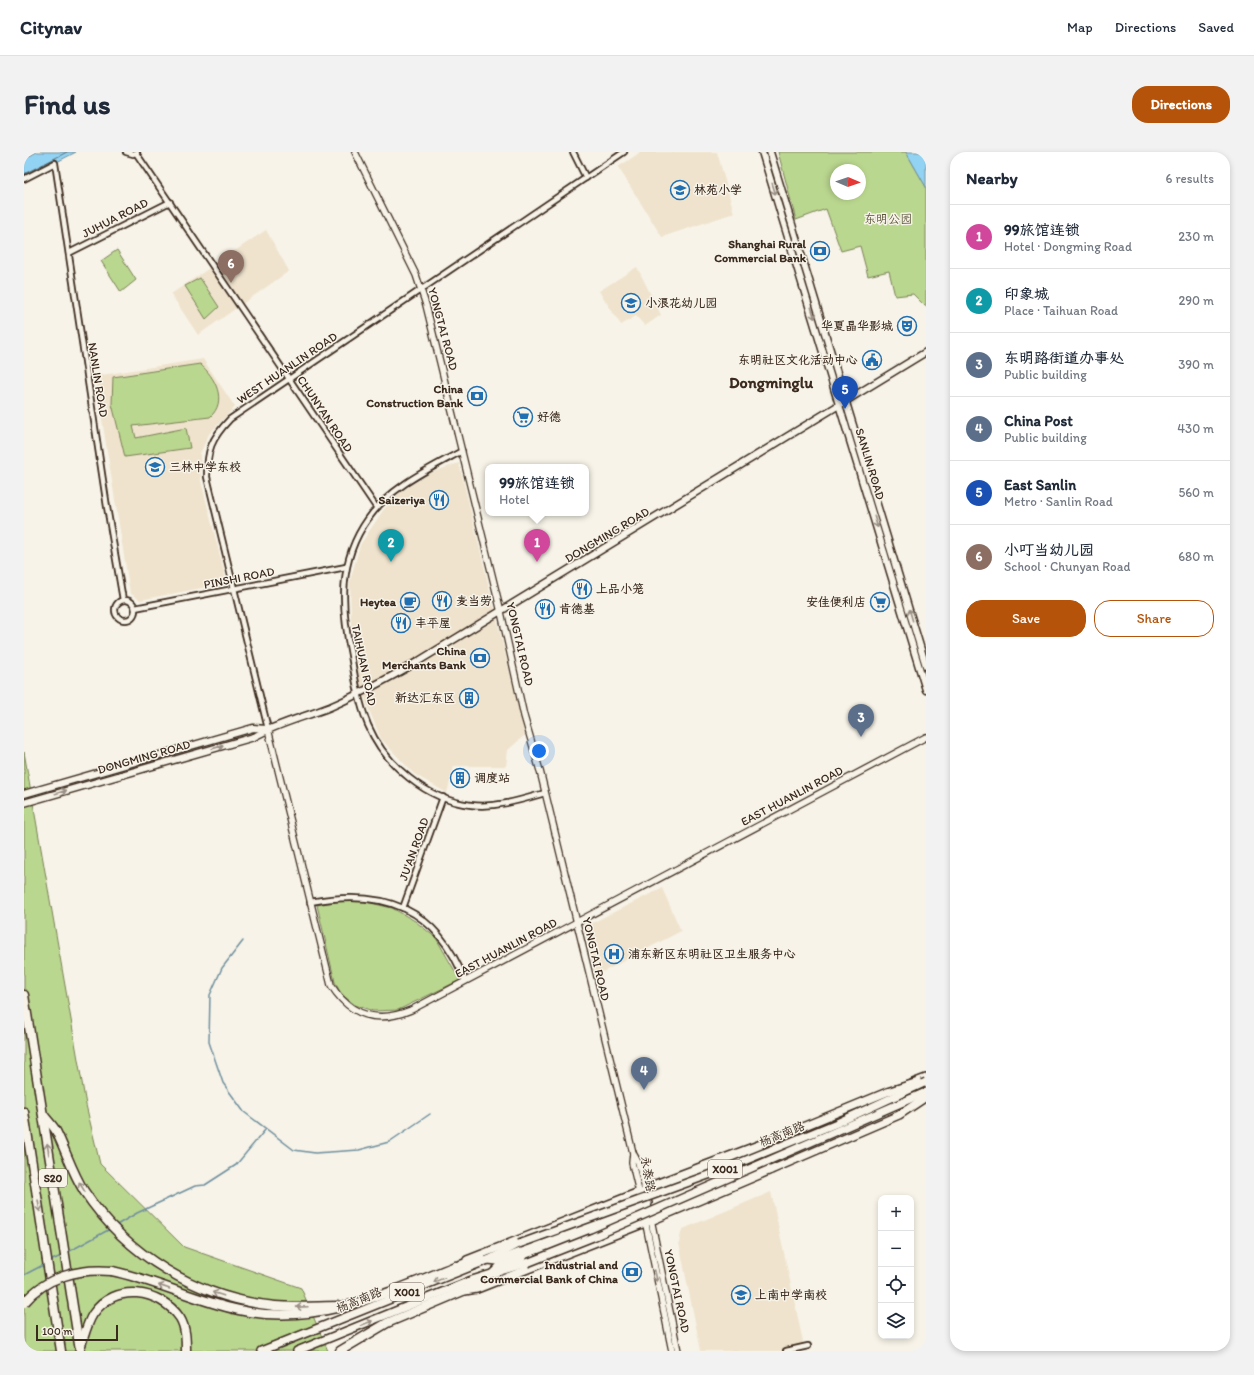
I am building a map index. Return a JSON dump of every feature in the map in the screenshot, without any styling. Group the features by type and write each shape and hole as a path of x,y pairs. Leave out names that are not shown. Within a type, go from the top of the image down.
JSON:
{"highway":[{"name":"S20","path":"24,995 80,1351"},
{"name":"S20","path":"24,1112 61,1351"},
{"path":"43,1114 55,1130 68,1162 84,1190 105,1219 136,1250 171,1273 210,1291 256,1303 288,1307 341,1306"},
{"path":"24,1303 35,1292 60,1277 76,1272 100,1270 124,1274 238,1310 269,1315 311,1314 324,1312 341,1306 367,1300 454,1266"},
{"path":"341,1350 387,1323 463,1291"},
{"path":"80,1351 93,1314 103,1304 116,1295 132,1292 147,1293 159,1299 171,1308 180,1319 186,1335 186,1351"}],"main road":[{"name":"SANLIN ROAD","path":"762,152 926,690"},
{"name":"SANLIN ROAD","path":"770,152 926,666"},
{"name":"DONGMING ROAD","path":"24,804 254,737 268,729 330,707 358,694 417,662 501,612 926,352"},
{"name":"DONGMING ROAD","path":"24,794 253,728 268,729"},
{"path":"649,1220 643,1192 705,1165 887,1092 926,1078"},
{"name":"X001","path":"519,1242 624,1198 718,1166 926,1078"},
{"name":"杨高南路","path":"261,1351 488,1260 519,1242 722,1170 837,1123 926,1082"},
{"name":"杨高南路","path":"297,1351 493,1273 527,1263 593,1237 926,1092"},
{"path":"463,1291 477,1288 633,1228 899,1115 926,1097"},
{"name":"X001","path":"649,1220 882,1118 926,1097"},
{"path":"705,1165 718,1166"},
{"name":"杨高南路","path":"488,1260 497,1261 645,1206"},
{"name":"杨高南路","path":"493,1273 499,1267 645,1206"},
{"path":"454,1266 519,1242"},
{"path":"463,1291 473,1285 527,1263"}],"street":[{"path":"126,152 130,154 137,152"},
{"name":"CHUNYAN ROAD","path":"137,152 376,507"},
{"name":"YONGTAI ROAD","path":"355,152 422,289 501,612 524,716 545,793 633,1153"},
{"path":"574,152 586,178"},
{"name":"WEST HUANLIN ROAD","path":"268,729 207,478 208,451 216,433 230,419 624,152"},
{"name":"NANLIN ROAD","path":"24,180 55,163 107,507 124,600"},
{"name":"JUHUA ROAD","path":"69,253 170,202"},
{"name":"TAIHUAN ROAD","path":"462,451 415,477 376,507 359,533 346,567 343,599 344,620 358,694 368,726 384,753 408,777 443,797 471,805 484,806 507,803 545,793"},
{"name":"PINSHI ROAD","path":"136,608 346,567"},
{"path":"124,600 131,602 136,608 131,618 123,620 115,612 115,608 117,604 124,600"},
{"name":"EAST HUANLIN ROAD","path":"268,729 331,985 338,996 357,1011 379,1017 400,1014 465,981 926,737"},
{"name":"JU'AN ROAD","path":"402,908 443,797"},
{"path":"310,902 353,897 380,900 402,908 422,919 444,940 455,957 465,981"},
{"name":"永泰路","path":"633,1153 638,1162 643,1192"},
{"path":"649,1220 672,1351"},
{"path":"649,1220 678,1351"},
{"path":"786,1351 808,1346"}],"shaded area":[{"name":"林苑小学","path":"641,152 717,152 734,213 662,237 618,167"},
{"path":"266,230 289,271 198,335 171,294"},
{"name":"小浪花幼儿园","path":"637,267 661,315 645,326 636,316 621,325 599,291"},
{"name":"三林中学东校","path":"203,359 235,407 209,434 200,454 201,481 227,583 140,600 130,593 95,376"},
{"path":"459,463 525,735 508,750 506,766 454,766 447,793 414,774 381,739 367,705 359,679 351,624 350,581 360,545 384,509 400,492 430,473"},
{"name":"浦东新区东明社区卫生服务中心","path":"662,888 681,931 595,976 584,927"},
{"name":"上南中学南校","path":"771,1192 805,1351 701,1351 679,1243 681,1233 683,1229"}],"green space":[{"name":"东明公园","path":"778,152 906,152 926,187 926,307 913,294 895,296 889,271 868,276 860,246 841,251 826,209 796,220"},
{"path":"117,250 136,280 121,292 101,261"},
{"path":"200,278 219,307 206,319 185,286"},
{"path":"200,364 215,382 219,397 215,411 210,417 133,426 136,438 186,428 190,448 125,457 112,404 113,377"},
{"path":"24,752 86,1105 100,1164 184,1247 301,1288 328,1351 24,1351"},
{"path":"339,901 362,901 392,908 415,921 436,938 460,980 398,1010 373,1011 355,1005 341,994 335,982 317,905"}],"water":[{"path":"37,152 76,152 24,179 24,159"},
{"path":"906,152 926,152 926,187"}],"waterway":[{"path":"243,941 222,968 210,995 209,1042 223,1083 244,1112 294,1150 315,1153 359,1150 389,1142 430,1114"},
{"path":"115,1226 137,1213 195,1186 205,1185 236,1165 265,1130"},
{"path":"68,1252 110,1229"},
{"path":"50,1261 61,1256"},
{"path":"24,1275 45,1264"}],"place":[{"name":"林苑小学","path":"680,190"},
{"name":"Shanghai Rural Commercial Bank","path":"820,251"},
{"name":"小叮当幼儿园","path":"231,283"},
{"name":"小浪花幼儿园","path":"631,303"},
{"name":"华夏晶华影城","path":"907,326"},
{"name":"东明社区文化活动中心","path":"872,360"},
{"name":"China Construction Bank","path":"477,396"},
{"name":"East Sanlin","path":"845,409"},
{"name":"好德","path":"523,417"},
{"name":"三林中学东校","path":"155,467"},
{"name":"Saizeriya","path":"439,500"},
{"name":"印象城","path":"391,562"},
{"name":"99旅馆连锁","path":"537,562"},
{"name":"上品小笼","path":"582,589"},
{"name":"麦当劳","path":"442,601"},
{"name":"Heytea","path":"410,602"},
{"name":"安佳便利店","path":"880,602"},
{"name":"肯德基","path":"545,609"},
{"name":"丰平屋","path":"401,623"},
{"name":"China Merchants Bank","path":"480,658"},
{"name":"新达汇东区","path":"469,698"},
{"name":"东明路街道办事处","path":"861,737"},
{"name":"调度站","path":"460,778"},
{"name":"浦东新区东明社区卫生服务中心","path":"614,954"},
{"name":"China Post","path":"644,1090"},
{"name":"Industrial and Commercial Bank of China","path":"632,1272"},
{"name":"上南中学南校","path":"741,1295"}],"district":[{"name":"Dongminglu","path":"771,382"}]}
